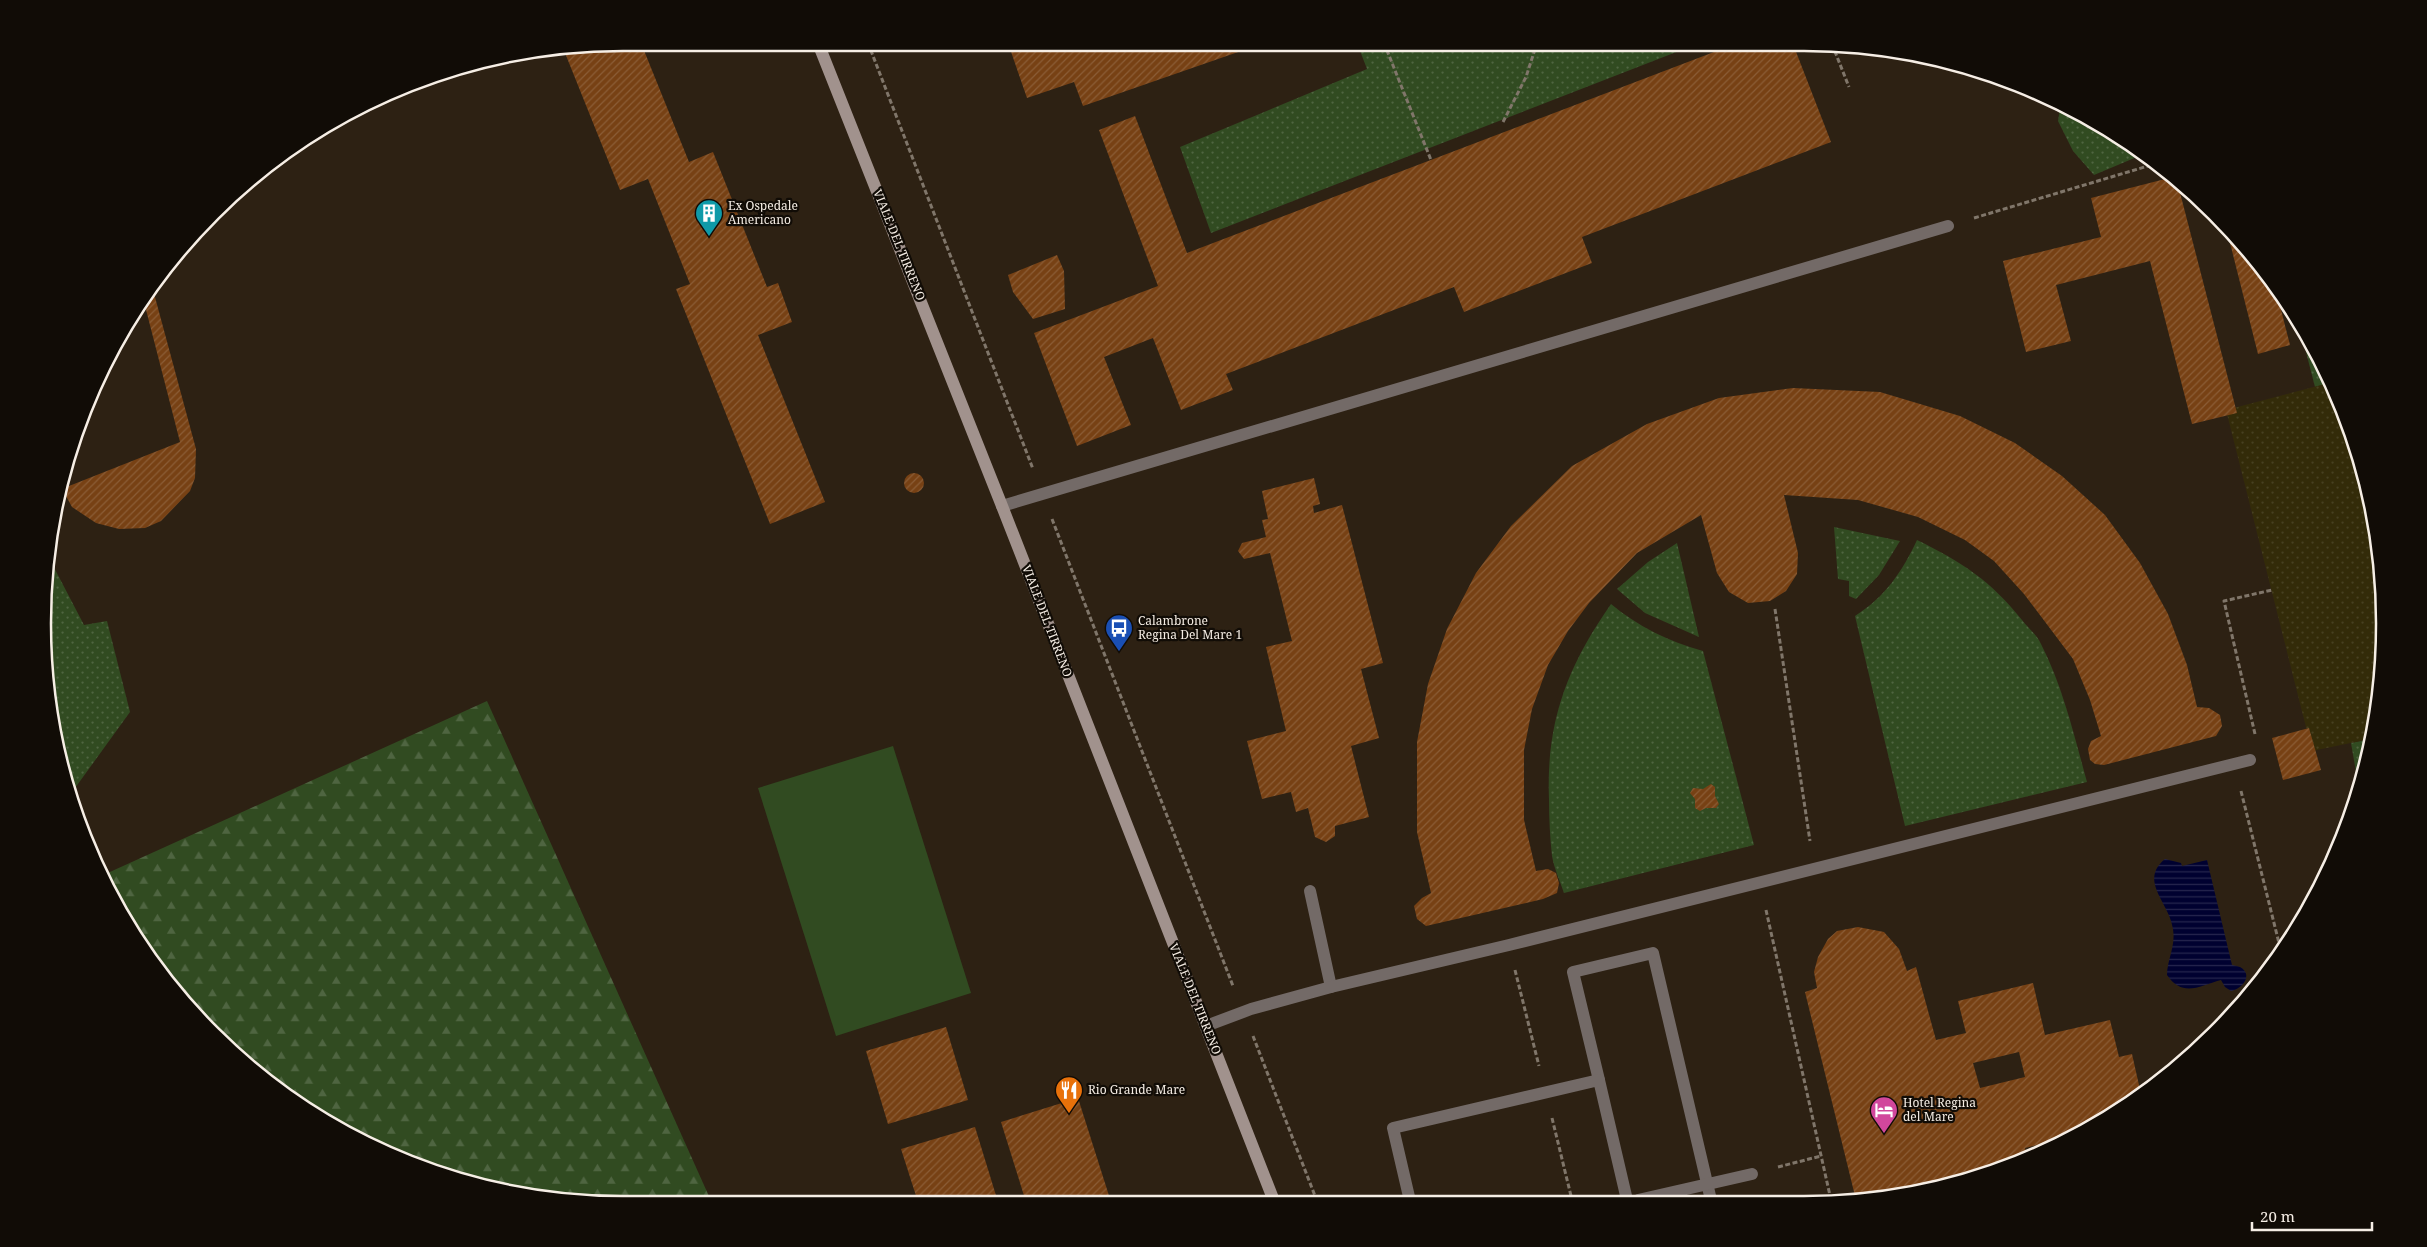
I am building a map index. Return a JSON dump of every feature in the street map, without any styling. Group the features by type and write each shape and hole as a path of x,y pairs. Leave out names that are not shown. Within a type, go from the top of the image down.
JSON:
{"main road":[{"name":"VIALE DEL TIRRENO","path":"821,51 1002,506 1272,1196"}],"street":[{"path":"1002,506 1948,226"},
{"path":"1206,1026 1243,1012 1331,987 1500,948 2250,760"},
{"path":"1310,891 1331,987"},
{"path":"1626,1196 1573,972 1653,953 1710,1196"},
{"path":"1409,1196 1393,1128 1599,1080"},
{"path":"1655,1196 1752,1174"}],"path":[{"path":"871,51 1315,1196"},
{"path":"1387,51 1431,160"},
{"path":"1504,122 1526,77 1535,51"},
{"path":"1835,52 1849,87"},
{"path":"1948,226 2147,166"},
{"path":"2250,760 2260,758 2224,601 2272,590"},
{"path":"1775,609 1808,833 1817,869"},
{"path":"2235,764 2279,941"},
{"path":"1760,883 1830,1195"},
{"path":"1752,1174 1821,1156"}],"green space":[{"path":"1360,51 1679,51 1211,233 1180,147 1367,69"},
{"path":"2060,111 2090,128 2135,158 2094,175 2073,151 2058,121"},
{"path":"2305,348 2323,385 2315,387"},
{"path":"1834,527 1900,541 1879,575 1856,599 1849,596 1849,581 1838,579"},
{"path":"1917,540 1948,556 1987,583 2010,606 2037,638 2049,660 2062,694 2087,782 1905,826 1855,616 1875,601 1892,583"},
{"path":"1677,543 1699,637 1645,613 1617,589 1648,562"},
{"path":"54,568 84,625 107,621 130,712 76,787 62,735 52,661 51,624"},
{"path":"1611,604 1654,632 1678,643 1703,651 1754,845 1564,893 1553,861 1551,842 1549,771 1551,745 1562,696 1571,673 1582,650"},
{"path":"487,701 709,1196 586,1195 512,1185 440,1165 370,1137 337,1119 275,1077 246,1054 219,1028 193,1001 170,972 128,910 108,873"},
{"path":"2364,740 2356,772 2351,743"},
{"path":"893,746 971,993 836,1036 758,788"}],"sand":[{"path":"2323,385 2332,405 2356,475 2365,512 2375,586 2375,661 2364,740 2312,751 2226,410"}],"shaded area":[{"path":"2165,859 2181,863 2182,866 2207,860 2232,965 2240,967 2246,974 2245,981 2239,988 2231,991 2225,987 2221,980 2198,987 2185,988 2173,982 2167,975 2174,935 2171,919 2158,892 2154,876 2157,867"}],"building":[{"name":"Ex Ospedale Americano","path":"644,51 689,162 713,152 767,287 778,283 792,322 758,335 825,502 770,524 676,289 690,284 648,179 620,190 565,54"},
{"path":"1011,51 1241,51 1083,106 1074,82 1027,98"},
{"path":"1717,51 1796,51 1831,142 1582,237 1592,263 1464,312 1454,287 1226,374 1233,390 1181,410 1153,338 1104,357 1131,425 1077,446 1034,333 1158,286 1099,130 1135,116 1187,253"},
{"path":"2164,179 2180,192 2237,413 2192,424 2150,261 2056,285 2071,341 2026,352 2003,261 2101,237 2091,198"},
{"path":"2230,241 2281,309 2290,345 2258,354"},
{"path":"1057,255 1064,271 1065,309 1033,319 1013,292 1008,275"},
{"path":"155,296 196,449 195,478 190,491 161,521 145,528 119,529 96,523 72,507 66,496 69,485 180,442 146,309"},
{"path":"1793,388 1880,392 1960,416 2015,443 2062,476 2105,515 2140,563 2168,614 2187,665 2197,707 2209,708 2220,715 2222,726 2216,736 2104,765 2095,764 2090,760 2088,749 2091,741 2101,736 2090,700 2073,659 2024,594 1994,561 1965,540 1918,517 1858,500 1784,495 1798,553 1797,574 1786,591 1770,601 1748,603 1729,592 1717,573 1701,515 1637,553 1589,603 1568,631 1548,665 1532,709 1524,750 1524,820 1536,871 1548,869 1556,873 1559,883 1557,893 1543,899 1426,926 1417,919 1414,906 1431,893 1417,832 1417,742 1428,684 1447,629 1476,573 1511,526 1572,466 1647,424 1719,398"},
{"path":"914,473 921,476 924,483 921,490 914,493 907,490 904,483 907,476"},
{"path":"1314,478 1320,504 1313,506 1314,513 1342,505 1383,663 1361,669 1379,738 1351,746 1369,817 1335,826 1335,836 1326,842 1315,837 1308,808 1296,812 1291,792 1262,799 1247,741 1286,731 1266,647 1292,641 1270,553 1244,559 1238,551 1242,543 1266,537 1262,520 1268,519 1262,491"},
{"path":"2309,728 2321,770 2283,780 2272,738"},
{"path":"1711,784 1715,787 1715,796 1719,804 1716,808 1706,808 1700,811 1695,808 1695,799 1690,793 1693,788 1703,789"},
{"path":"1858,927 1884,932 1899,949 1907,971 1916,967 1936,1040 1966,1033 1958,1001 2033,983 2045,1035 2110,1020 2119,1057 2132,1054 2139,1086 2090,1119 2057,1137 2025,1148 2026,1150 2022,1152 1952,1176 1915,1185 1854,1194 1805,992 1817,988 1814,972 1818,957 1828,939 1837,931","holes":["2019,1052 2025,1077 1980,1088 1973,1063"]},
{"path":"946,1027 968,1100 888,1124 866,1051"},
{"path":"1078,1098 1109,1196 1024,1196 1001,1122"},
{"path":"975,1127 996,1196 916,1196 901,1149"}],"place":[{"name":"Ex Ospedale Americano","path":"709,237"},
{"name":"Calambrone Regina Del Mare 1","path":"1119,652"},
{"name":"Rio Grande Mare","path":"1069,1114"},
{"name":"Hotel Regina del Mare","path":"1884,1134"}]}
